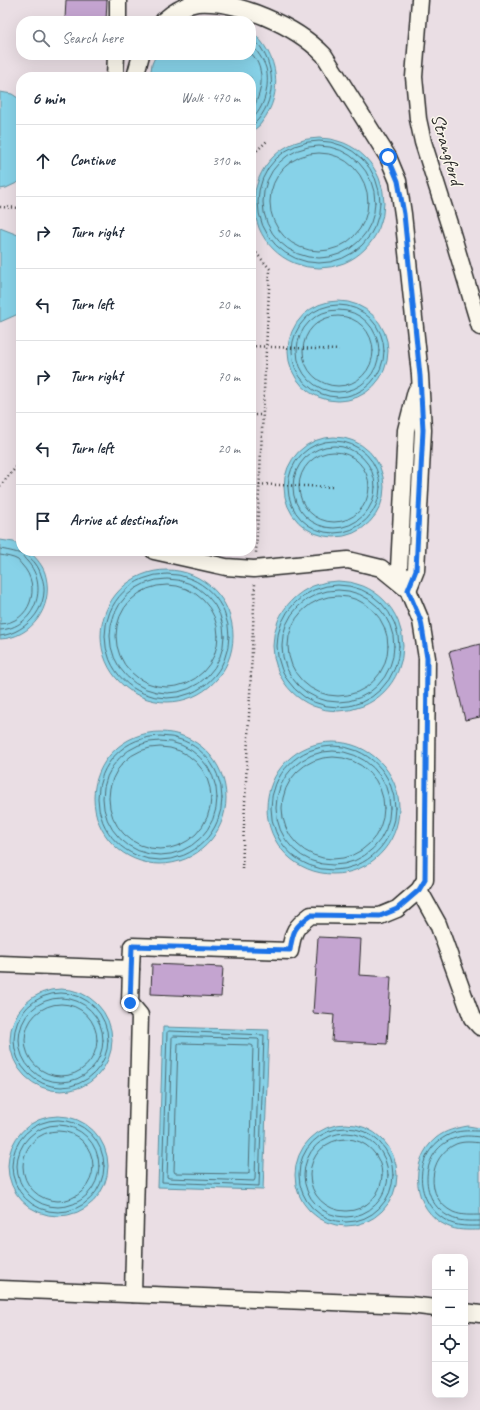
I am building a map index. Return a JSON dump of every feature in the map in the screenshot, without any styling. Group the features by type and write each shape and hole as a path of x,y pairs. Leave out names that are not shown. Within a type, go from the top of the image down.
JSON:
{"street":[{"path":"118,0 118,16"},
{"name":"Strangford","path":"420,0 414,77 418,119 423,142 480,328"},
{"path":"169,16 185,6 197,3 224,3 262,14 313,43 324,55 388,157 398,181 404,214 420,376 423,430 416,570 408,590"},
{"path":"115,72 116,60"},
{"path":"137,72 140,60"},
{"path":"132,1294 140,1015 130,1003 132,946 290,950 293,933 303,921 311,915 380,916 397,909 419,890 425,880 427,658 421,621 408,590 381,568 348,560 254,569 226,567 176,556"},
{"path":"419,890 438,924 472,1018 480,1027"},
{"path":"0,964 131,969"},
{"path":"0,1289 410,1304 432,1308"},
{"path":"468,1312 480,1314"}],"path":[{"path":"256,151 268,140"},
{"path":"0,207 16,208"},
{"path":"256,346 339,350"},
{"path":"256,415 263,415"},
{"path":"0,486 16,467"},
{"path":"256,484 334,487"}],"water":[{"path":"256,36 268,51 273,62 276,87 274,99 269,111 260,125 256,128 256,72 151,72 154,60 256,60"},
{"path":"0,92 12,94 16,97 16,183 0,189"},
{"path":"319,138 338,141 355,149 365,157 373,167 381,184 384,203 381,222 373,239 365,249 355,257 338,265 319,268 294,263 273,249 265,239 257,222 256,190 259,178 273,157 283,149 300,141"},
{"path":"0,228 16,234 16,315 0,322"},
{"path":"338,301 357,305 373,316 384,332 388,351 384,370 373,386 357,397 338,401 319,397 303,386 292,370 288,351 292,332 303,316 319,305"},
{"path":"334,437 344,438 362,445 376,459 383,477 383,497 376,515 362,529 344,536 334,537 324,536 306,529 292,515 285,497 284,487 285,477 292,459 306,445 324,438"},
{"path":"0,540 16,543 16,556 34,556 43,569 46,577 47,588 43,610 38,619 22,633 0,639"},
{"path":"173,570 192,575 204,581 214,589 222,599 228,611 232,623 232,649 228,661 222,673 214,683 204,691 192,697 180,701 161,702 142,697 130,691 120,683 112,673 106,661 102,649 101,630 106,611 112,599 120,589 130,581 142,575 154,571"},
{"path":"344,581 363,586 384,600 398,621 402,633 402,659 398,671 384,692 363,706 351,710 332,711 313,706 292,692 278,671 274,659 273,640 278,621 292,600 313,586 325,582"},
{"path":"167,732 179,734 191,739 207,751 219,767 224,779 226,798 224,817 219,829 207,845 191,857 179,862 153,864 141,862 129,857 113,845 101,829 96,817 94,791 96,779 101,767 113,751 129,739 141,734"},
{"path":"339,742 358,747 370,753 380,761 388,771 394,783 398,795 398,821 394,833 388,845 380,855 370,863 358,869 346,873 327,874 308,869 296,863 286,855 278,845 272,833 268,821 267,802 272,783 278,771 286,761 296,753 308,747 320,743"},
{"path":"61,989 71,990 90,997 104,1011 111,1030 111,1050 104,1069 90,1083 71,1090 61,1091 51,1090 32,1083 18,1069 11,1050 10,1040 11,1030 18,1011 32,997 51,990"},
{"path":"163,1027 269,1030 263,1190 158,1187"},
{"path":"58,1116 68,1117 86,1124 100,1138 107,1156 107,1176 100,1194 86,1208 68,1215 58,1216 48,1215 30,1208 16,1194 9,1176 8,1166 9,1156 16,1138 30,1124 48,1117"},
{"path":"346,1124 366,1128 382,1139 393,1155 397,1175 393,1195 382,1211 366,1222 346,1226 326,1222 310,1211 299,1195 295,1175 299,1155 310,1139 326,1128"},
{"path":"468,1126 480,1128 480,1230 455,1229 435,1219 427,1209 421,1197 418,1185 418,1172 421,1159 427,1148 436,1138 444,1133"}],"building":[{"path":"66,0 107,0 106,16 65,16"},
{"path":"480,644 480,717 465,720 449,652"},
{"path":"318,937 361,939 359,975 391,977 387,1044 332,1041 334,1015 313,1013"},
{"path":"152,964 223,967 221,997 151,994"}],"route":[{"path":"130,1003 132,946 290,950 293,933 303,921 311,915 380,916 397,909 419,890 425,880 427,658 421,621 408,590 416,570 423,430 420,376 404,214 398,181 388,157"}]}
